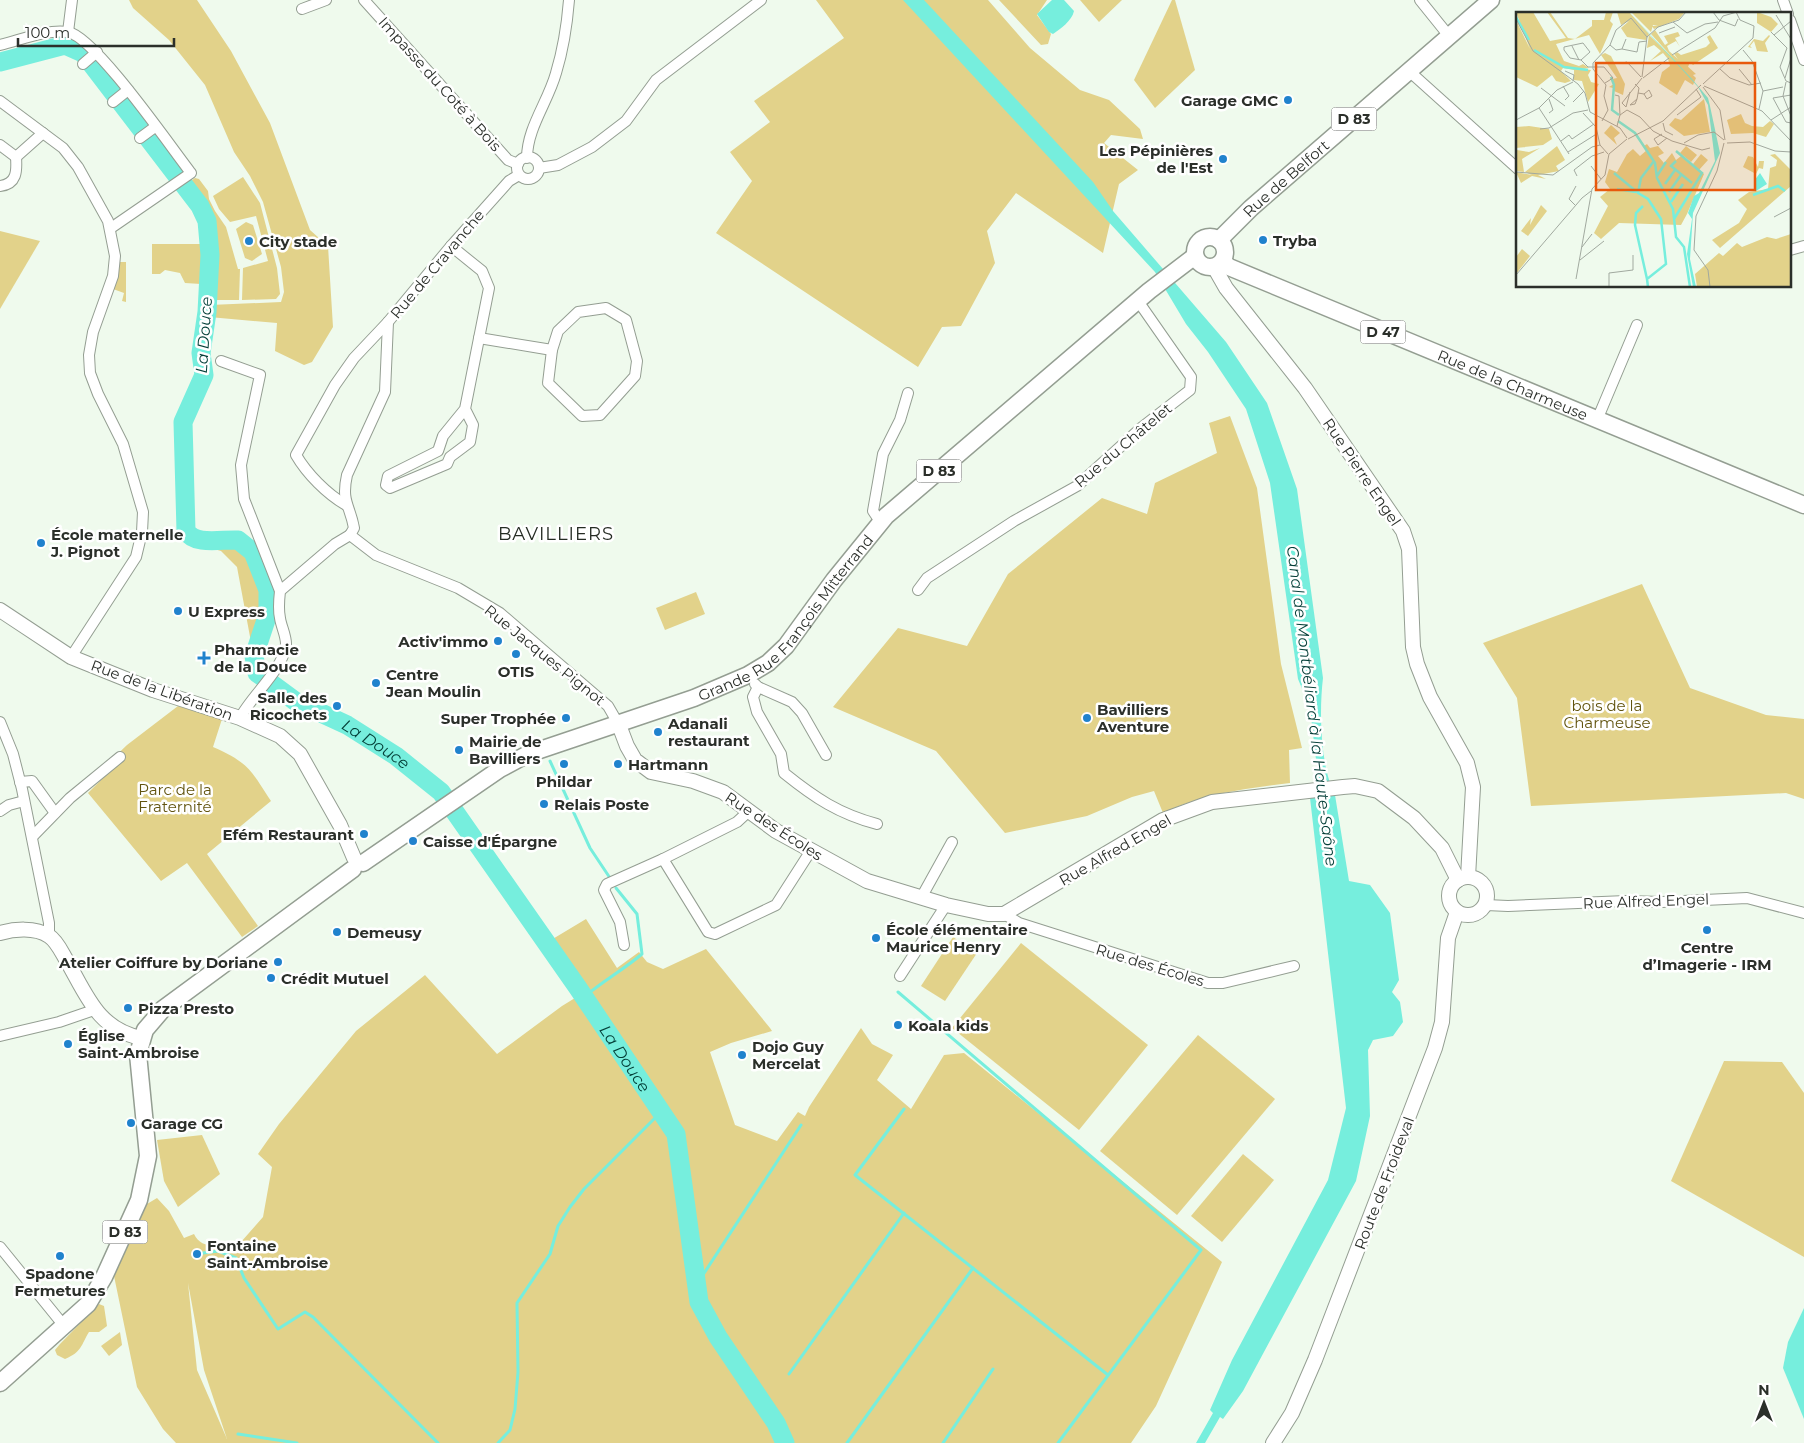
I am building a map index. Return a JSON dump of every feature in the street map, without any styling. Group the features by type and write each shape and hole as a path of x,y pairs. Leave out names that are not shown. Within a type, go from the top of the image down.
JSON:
{"main road":[{"name":"Rue de Belfort","path":"1220,240 1245,214 1491,0"},
{"path":"1215,237 1220,240 1225,248 1218,264 1200,264 1195,256 1197,245 1204,238 1215,237"},
{"name":"Grande Rue François Mitterrand","path":"141,1038 163,1009 357,863 500,769 528,754 753,681 786,646 834,580 881,523 1153,288 1195,256"},
{"name":"Rue de la Charmeuse","path":"1218,264 1804,505"},
{"name":"D 83","path":"0,1383 88,1304 104,1277 140,1200 148,1156 138,1054 141,1038"}],"street":[{"path":"68,32 72,0"},
{"path":"302,9 326,0"},
{"name":"Impasse du Coté à Bois","path":"364,0 518,170"},
{"path":"527,158 536,161 539,168 537,174 532,179 524,179 518,170 527,158 527,144 556,74 567,26 569,0"},
{"path":"539,168 558,165 592,147 626,121 656,80 761,0"},
{"path":"1420,0 1449,36"},
{"path":"1783,0 1787,12"},
{"path":"1792,26 1804,60"},
{"path":"0,45 55,32 68,32 77,35 95,54 125,92 147,132 191,173 110,228"},
{"path":"83,64 95,54"},
{"path":"1409,71 1516,167"},
{"path":"113,102 125,92"},
{"path":"0,101 63,148 78,167 110,228 115,256 112,276 93,332 88,355 90,373 98,394 123,444 143,512 142,532 136,557 71,657"},
{"path":"16,157 44,133"},
{"path":"0,145 16,157 17,174 11,181 0,186"},
{"name":"Rue de Cravanche","path":"350,535 354,528 346,505 344,488 347,475 385,392 388,322 451,246 518,170"},
{"path":"451,246 482,271 489,288 465,409 443,436 438,451 388,476 386,485 390,488 447,464 450,457 470,442 473,425 465,409"},
{"name":"Rue Pierre Engel","path":"1218,264 1226,288 1305,388 1403,531 1409,549 1413,647 1417,664 1430,697 1467,762 1473,787 1463,879"},
{"name":"Rue du Châtelet","path":"918,590 928,578 1014,521 1076,486 1141,428 1190,390 1191,377 1138,301"},
{"path":"606,308 626,320 637,361 635,376 600,415 582,416 548,383 552,350 558,331 578,312 606,308"},
{"path":"346,505 335,499 296,455 334,385 354,358 388,322"},
{"path":"1597,420 1637,325"},
{"path":"480,338 552,350"},
{"path":"221,362 260,375 241,465 244,499 280,591 280,618 286,642 284,655 261,689 246,706 240,718"},
{"path":"881,523 873,511 883,454 900,420 908,393"},
{"path":"280,591 335,544 350,535"},
{"name":"Rue Jacques Pignot","path":"350,535 376,555 458,588 500,613 606,704 616,716 619,725"},
{"name":"Rue de la Libération","path":"0,610 71,657 153,690 240,718 280,736 300,754 340,824 357,863"},
{"path":"826,755 802,713 792,702 753,681 753,697 757,712 781,754 784,773 806,792 848,816 877,824"},
{"path":"0,722 13,754 20,782 50,923 49,936"},
{"name":"Rue des Écoles","path":"619,725 635,760 651,772 702,784 723,792 750,810 776,831 810,852 867,882 946,905 988,914 1010,911 1019,923 1208,984 1223,983 1294,966"},
{"path":"32,837 55,813 120,757"},
{"path":"20,782 32,781 55,813"},
{"name":"Rue Alfred Engel","path":"1010,911 1163,820 1212,802 1338,787 1355,786 1378,792 1414,818 1442,848 1463,879"},
{"path":"0,811 9,805 24,801"},
{"path":"624,945 620,922 604,890 607,884 738,822 750,810"},
{"path":"921,898 952,842"},
{"path":"663,859 708,932 715,934 776,905 810,852"},
{"path":"1463,879 1480,881 1485,886 1487,892 1486,905 1482,910 1470,916 1458,912 1453,908 1449,896 1450,890 1463,879"},
{"name":"Rue Alfred Engel","path":"1486,905 1508,906 1626,900 1662,902 1747,898 1804,913"},
{"path":"900,976 946,905"},
{"name":"Route de Froideval","path":"1273,1443 1292,1413 1315,1360 1435,1048 1442,1022 1448,938 1458,912"},
{"path":"0,933 23,930 49,936 61,951 94,1010 116,1029 141,1038"},
{"path":"0,1036 59,1022 94,1010"},
{"path":"0,1247 65,1326"}],"green space":[{"path":"129,0 197,0 231,51 270,123 310,230 328,246 333,327 312,362 304,365 275,351 277,323 209,317 210,305 281,302 284,292 281,267 263,202 250,176 234,152 205,85 169,40 133,8"},
{"path":"816,0 988,0 1030,48 1080,90 1109,100 1140,129 1143,139 1111,135 1104,143 1138,170 1119,184 1103,253 1016,193 987,231 995,263 961,326 942,327 918,367 716,233 752,181 730,152 770,122 754,101 844,38"},
{"path":"999,0 1047,0 1037,15 1051,34 1048,44 1041,45"},
{"path":"1080,0 1122,0 1099,22"},
{"path":"1172,0 1175,0 1195,70 1155,108 1134,80"},
{"path":"243,177 260,203 277,268 280,294 276,299 242,300 243,268 268,261 256,216 230,222 219,209 213,196"},
{"path":"195,178 199,179 208,191 209,199 215,211 226,227 238,269 240,269 239,300 209,300 212,250 211,231 203,207 186,185"},
{"name":"City stade","path":"246,222 253,225 262,254 252,261 245,258 236,229"},
{"path":"0,231 40,241 0,309"},
{"path":"152,244 203,244 201,284 185,283 180,273 165,270 160,274 152,274"},
{"path":"119,262 126,262 126,302 122,301 124,293 113,289"},
{"path":"1230,416 1257,488 1281,664 1302,748 1289,750 1290,783 1210,796 1163,813 1154,791 1132,797 1087,816 1005,833 936,751 833,707 898,628 967,646 1008,574 1102,498 1147,514 1155,483 1217,453 1209,423"},
{"path":"231,542 244,551 249,558 260,581 264,598 261,622 255,640 251,642 237,567 221,551 200,545"},
{"name":"bois de la Charmeuse","path":"1642,584 1690,688 1766,715 1804,719 1804,799 1786,793 1531,806 1517,698 1483,643"},
{"path":"696,592 705,614 665,630 656,608"},
{"name":"Parc de la Fraternité","path":"178,706 222,719 213,747 248,768 271,801 207,854 258,926 242,937 187,863 161,881 88,793 107,774 103,768 127,745"},
{"path":"586,919 617,968 639,952 647,962 663,969 706,949 772,1031 731,1043 710,1052 735,1125 777,1141 798,1112 805,1116 861,1028 872,1044 893,1055 877,1080 911,1109 944,1055 964,1053 1222,1262 1156,1406 1131,1443 176,1443 163,1429 137,1387 114,1276 147,1204 157,1198 169,1211 184,1238 194,1234 202,1243 214,1246 241,1242 263,1217 272,1167 258,1154 279,1124 356,1031 425,975 497,1054 562,1006 588,990 551,940","holes":["188,1283 204,1370 227,1439 197,1370"]},
{"path":"953,937 977,953 945,1001 921,986"},
{"path":"1021,943 1148,1045 1079,1130 952,1028"},
{"path":"1198,1035 1275,1099 1177,1215 1100,1151"},
{"path":"1724,1061 1782,1062 1804,1093 1804,1257 1671,1181"},
{"path":"202,1135 220,1174 178,1207 164,1181 157,1140"},
{"path":"1243,1154 1274,1180 1222,1242 1191,1216"},
{"path":"99,1304 104,1306 107,1326 99,1332 89,1332 75,1354 65,1359 57,1355 55,1350"},
{"path":"120,1332 122,1345 109,1356 101,1346"}],"water":[{"name":"Canal de Montbéliard à la Haute-Saône","path":"903,0 924,0 1093,182 1113,211 1226,342 1267,403 1297,489 1323,678 1321,722 1324,754 1326,769 1335,795 1349,881 1370,885 1390,913 1399,980 1392,992 1400,1002 1403,1022 1393,1036 1373,1040 1368,1050 1370,1116 1356,1181 1243,1391 1223,1419 1220,1417 1205,1443 1196,1443 1213,1413 1210,1410 1232,1360 1328,1180 1346,1108 1310,798 1319,785 1310,708 1298,679 1270,483 1246,409 1208,352 1186,324 1155,272"},
{"path":"1052,0 1064,0 1074,11 1068,21 1053,34 1049,32 1037,14"},
{"path":"1804,1308 1804,1419 1783,1368 1788,1342"}],"waterway":[{"name":"La Douce","path":"0,62 65,45 83,53 200,206 207,221 210,255 207,312 201,353 204,375 183,422 186,531 196,539 209,541 238,540 253,552 268,590 268,614 254,656 257,673 295,701 347,725 396,756 441,792 578,988 676,1134 699,1302 718,1337 776,1423 785,1443"},
{"path":"550,761 590,848 610,878"},
{"path":"584,997 642,954 637,914 616,888"},
{"path":"898,992 1201,1250 1058,1443"},
{"path":"904,1109 855,1175 1108,1375"},
{"path":"498,1443 510,1430 515,1409 518,1372 517,1303 550,1254 558,1226 570,1207 584,1189 661,1112"},
{"path":"697,1284 801,1125"},
{"path":"789,1374 904,1213"},
{"path":"203,1253 218,1251 236,1258 244,1278 278,1329 305,1312 313,1317 438,1443"},
{"path":"847,1443 973,1268"},
{"path":"943,1443 993,1369"},
{"path":"238,1434 297,1443"}],"place":[{"name":"Garage GMC","path":"1288,100"},
{"name":"Les Pépinières de l'Est","path":"1223,159"},
{"name":"Tryba","path":"1263,240"},
{"name":"City stade","path":"249,241"},
{"name":"École maternelle J. Pignot","path":"41,543"},
{"name":"U Express","path":"178,611"},
{"name":"Activ'immo","path":"498,641"},
{"name":"OTIS","path":"516,654"},
{"name":"Pharmacie de la Douce","path":"204,658"},
{"name":"Centre Jean Moulin","path":"376,683"},
{"name":"Salle des Ricochets","path":"337,706"},
{"name":"Super Trophée","path":"566,718"},
{"name":"Bavilliers Aventure","path":"1087,718"},
{"name":"Adanali restaurant","path":"658,732"},
{"name":"Mairie de Bavilliers","path":"459,750"},
{"name":"Phildar","path":"564,764"},
{"name":"Hartmann","path":"618,764"},
{"name":"Relais Poste","path":"544,804"},
{"name":"Efém Restaurant","path":"364,834"},
{"name":"Caisse d'Épargne","path":"413,841"},
{"name":"Centre d’Imagerie - IRM","path":"1707,930"},
{"name":"Demeusy","path":"337,932"},
{"name":"École élémentaire Maurice Henry","path":"876,938"},
{"name":"Atelier Coiffure by Doriane","path":"278,962"},
{"name":"Crédit Mutuel","path":"271,978"},
{"name":"Pizza Presto","path":"128,1008"},
{"name":"Koala kids","path":"898,1025"},
{"name":"Église Saint-Ambroise","path":"68,1044"},
{"name":"Dojo Guy Mercelat","path":"742,1055"},
{"name":"Garage CG","path":"131,1123"},
{"name":"Fontaine Saint-Ambroise","path":"197,1254"},
{"name":"Spadone Fermetures","path":"60,1256"}],"district":[{"name":"BAVILLIERS","path":"556,534"}]}
